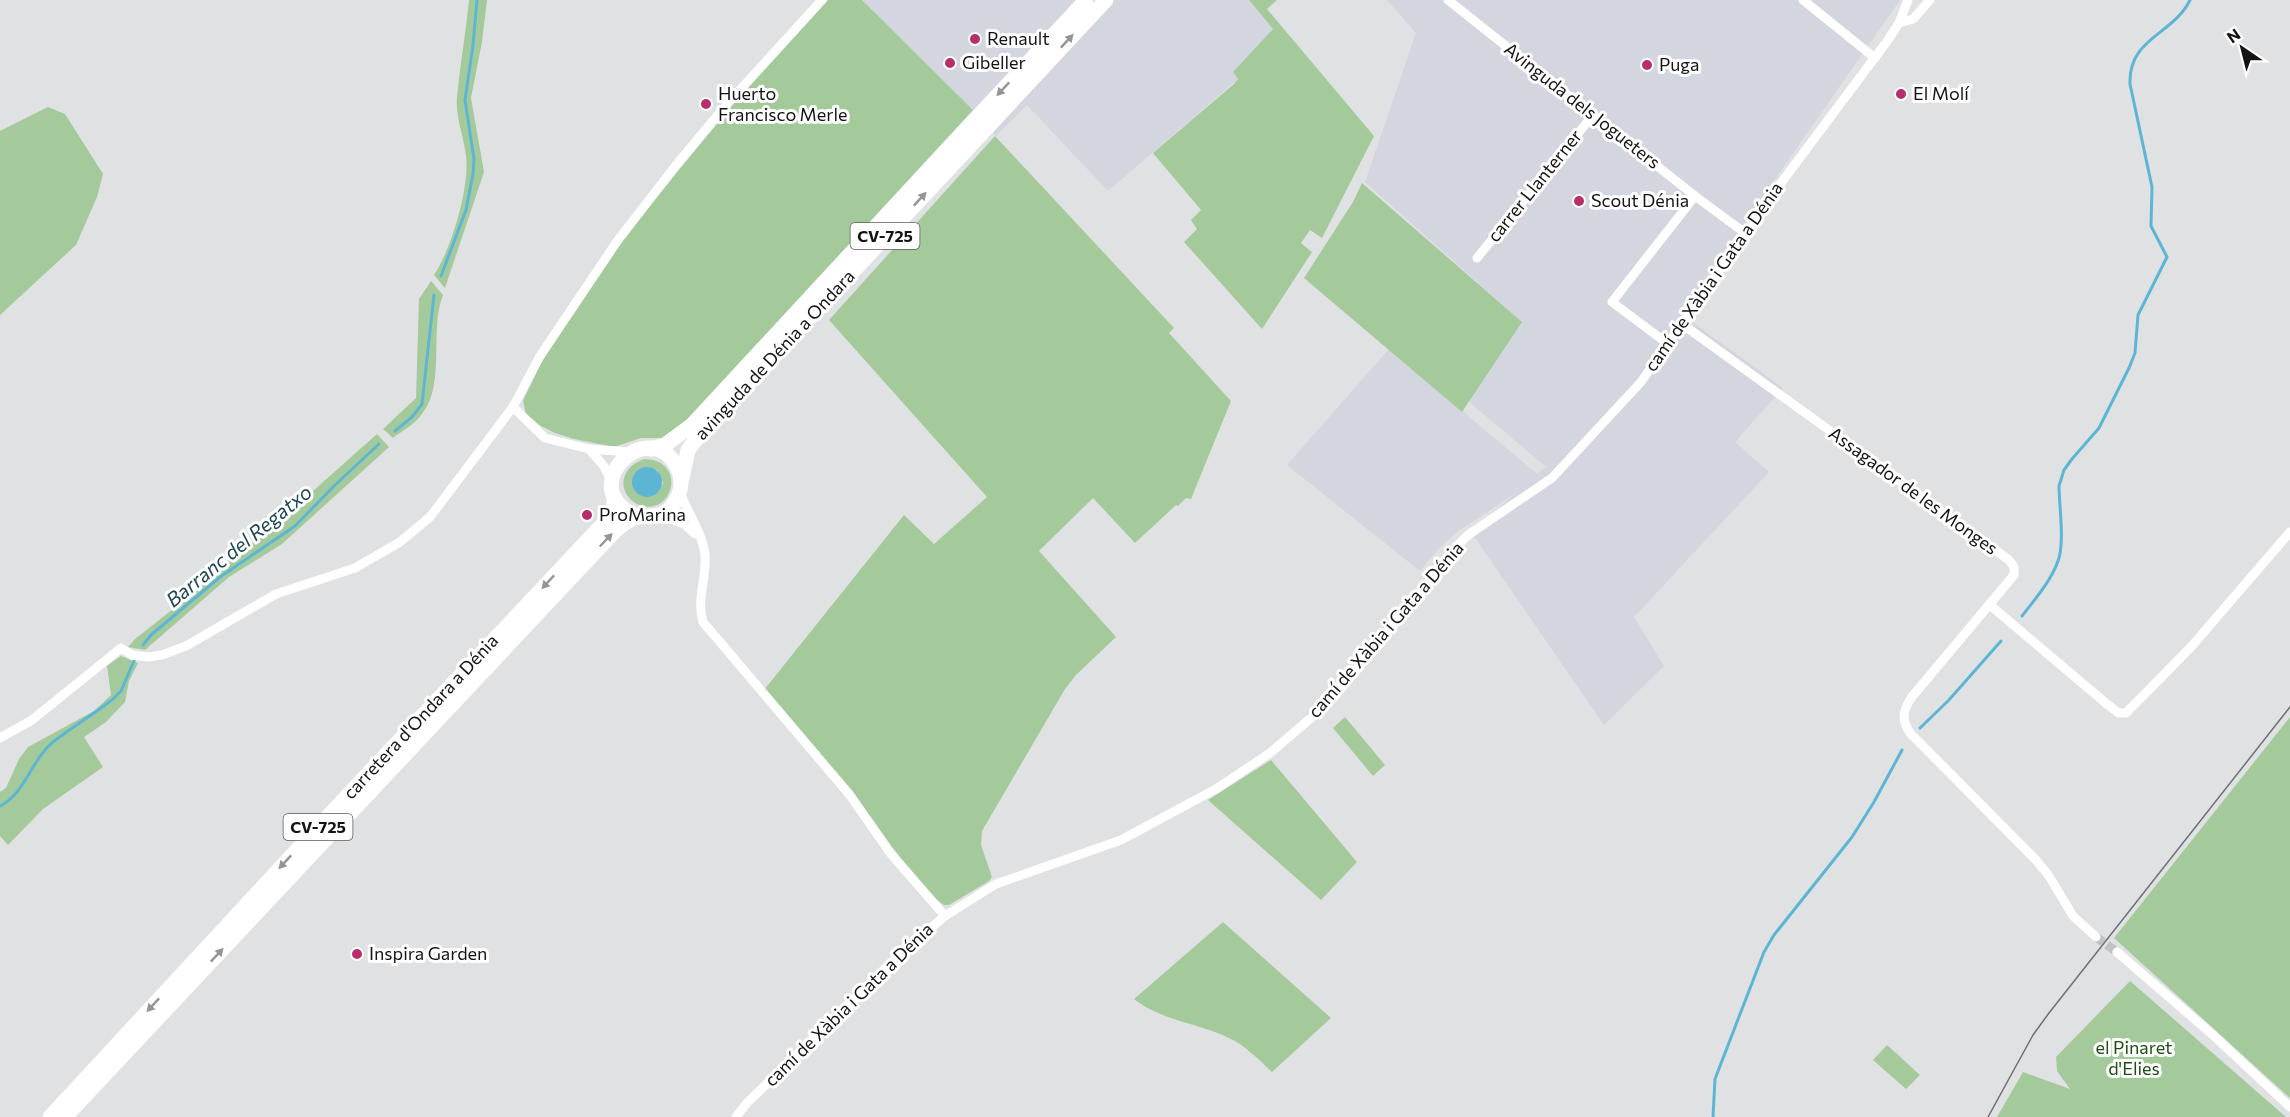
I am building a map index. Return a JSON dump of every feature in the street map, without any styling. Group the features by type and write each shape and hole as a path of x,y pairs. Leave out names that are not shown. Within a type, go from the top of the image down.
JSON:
{"main road":[{"name":"avinguda de Dénia a Ondara","path":"651,449 665,445 692,425 1086,0"},
{"name":"avinguda de Dénia a Ondara","path":"680,487 685,460 694,442 1106,0"},
{"name":"CV-725","path":"632,452 651,449"},
{"path":"651,449 669,456 675,463 680,487"},
{"path":"632,452 618,464 612,482 615,498 629,513 639,517"},
{"name":"CV-725","path":"639,517 649,518 669,510 680,487"},
{"name":"carretera d'Ondara a Dénia","path":"50,1117 355,787 605,522 612,513 615,498"},
{"name":"carretera d'Ondara a Dénia","path":"65,1117 525,624 612,534 639,517"}],"street":[{"path":"0,738 32,720 121,648 132,655 143,657 155,657 171,652 208,634 276,594 356,568 400,542 430,517 513,407 540,356 618,240 728,103 822,0"},
{"name":"Avinguda dels Jogueters","path":"1448,0 1745,233"},
{"path":"1803,0 1875,58"},
{"name":"camí de Xàbia i Gata a Dénia","path":"736,1117 747,1103 886,968 945,916 996,884 1121,840 1216,789 1270,753 1318,712 1338,692 1405,612 1455,548 1468,535 1552,478 1629,396 1745,233 1875,58 1899,23 1908,0"},
{"path":"1899,23 1913,19 1930,0"},
{"name":"carrer Llanterner","path":"1477,258 1593,115"},
{"path":"1668,344 1612,302 1695,196"},
{"name":"Assagador de les Monges","path":"1682,324 2009,560 2014,567 2014,575 1911,698 1903,714 1910,733 2036,860 2049,876 2073,916 2096,937"},
{"path":"513,407 545,438 589,449 632,452"},
{"path":"589,449 603,465 612,482"},
{"path":"680,487 702,539 705,557 700,603 704,622 849,794 891,854 945,916"},
{"path":"660,515 684,524 702,539"},
{"path":"1990,605 2108,705 2119,713 2126,713 2191,648 2290,532"},
{"path":"2116,952 2213,1035 2290,1107"}],"shaded area":[{"path":"862,0 1249,0 1273,29 1233,72 1238,79 1108,191 1027,105 996,136 973,110"},
{"path":"1387,0 1900,0 1681,314 1783,388 1735,442 1769,472 1634,617 1664,666 1604,725 1471,532 1517,492 1457,532 1439,548 1420,571 1287,465 1389,349 1537,474 1546,467 1467,400 1522,322 1365,182 1416,33"}],"green space":[{"path":"469,0 487,0 482,42 471,98 484,172 445,288 434,275 453,235 465,184 466,156 457,104"},
{"path":"828,0 862,0 973,110 682,425 661,438 641,438 614,447 574,439 541,426 526,414 523,401 541,363 620,242 734,103"},
{"path":"1249,0 1277,0 1267,9 1374,136 1322,238 1310,230 1301,243 1312,252 1262,329 1184,242 1197,229 1191,220 1201,210 1153,153 1234,84 1238,79 1233,72 1273,29"},
{"path":"48,107 65,114 103,174 97,197 76,245 0,315 0,131"},
{"path":"995,136 1174,328 1169,333 1231,401 1191,499 1186,498 1178,506 1176,505 1135,543 1093,498 1039,551 1116,637 1076,675 1065,689 982,831 981,845 992,877 949,905 944,905 934,898 920,882 854,793 764,690 904,515 934,544 987,497 829,320"},
{"path":"1362,183 1522,322 1462,412 1304,278 1353,202"},
{"path":"431,281 443,295 437,324 436,372 433,388 429,402 419,418 393,438 383,429 416,398 419,299"},
{"path":"377,434 389,447 282,544 229,577 145,650 128,647 224,562 268,531"},
{"path":"644,459 657,461 666,467 671,476 668,495 662,502 653,506 642,506 635,503 624,489 626,473","holes":["648,467 657,470 663,483 659,491 642,496 635,490 633,476 639,469"]},
{"path":"121,656 138,663 129,681 125,702 106,722 84,737 103,767 43,809 8,845 0,836 0,792 6,788 19,759 28,747 94,711 111,695 107,666"},
{"path":"1345,717 1385,765 1373,776 1333,728"},
{"path":"2290,717 2290,1098 2114,938"},
{"path":"1271,760 1357,862 1321,900 1208,800"},
{"path":"1223,922 1331,1018 1272,1072 1235,1041 1168,1017 1134,999"},
{"name":"el Pinaret d'Elies","path":"2130,981 2286,1117 1997,1117 2023,1072 2070,1089 2057,1071 2056,1057"},
{"path":"1887,1045 1920,1075 1906,1089 1873,1060"}],"water":[{"path":"647,467 658,471 662,482 658,493 647,497 636,493 632,482 636,471"}],"waterway":[{"name":"Barranc del Regatxo","path":"441,276 466,210 473,174 474,159 465,100 477,0"},
{"path":"2022,616 2047,583 2058,561 2061,534 2059,486 2064,470 2099,428 2129,368 2135,353 2138,315 2167,257 2151,226 2152,187 2130,84 2131,69 2136,56 2144,46 2173,21 2190,0"},
{"name":"Barranc del Regatxo","path":"395,431 412,417 422,404 434,295"},
{"name":"Barranc del Regatxo","path":"143,645 151,635 220,577 295,526 379,444"},
{"path":"1920,728 1948,701 2001,641"},
{"name":"Barranc del Regatxo","path":"0,806 16,793 45,749 106,705 121,691 134,661"},
{"path":"1713,1117 1715,1079 1764,952 1774,935 1852,837 1902,750"}],"tunnel":[{"path":"2096,937 2117,952"}],"tram line":[{"path":"1988,1117 2033,1035 2049,1013 2290,707"}],"place":[{"name":"Renault","path":"975,39"},
{"name":"Gibeller","path":"950,63"},
{"name":"Puga","path":"1647,65"},
{"name":"El Molí","path":"1901,94"},
{"name":"Huerto Francisco Merle","path":"706,104"},
{"name":"Scout Dénia","path":"1579,201"},
{"name":"ProMarina","path":"587,515"},
{"name":"Inspira Garden","path":"357,954"}]}
